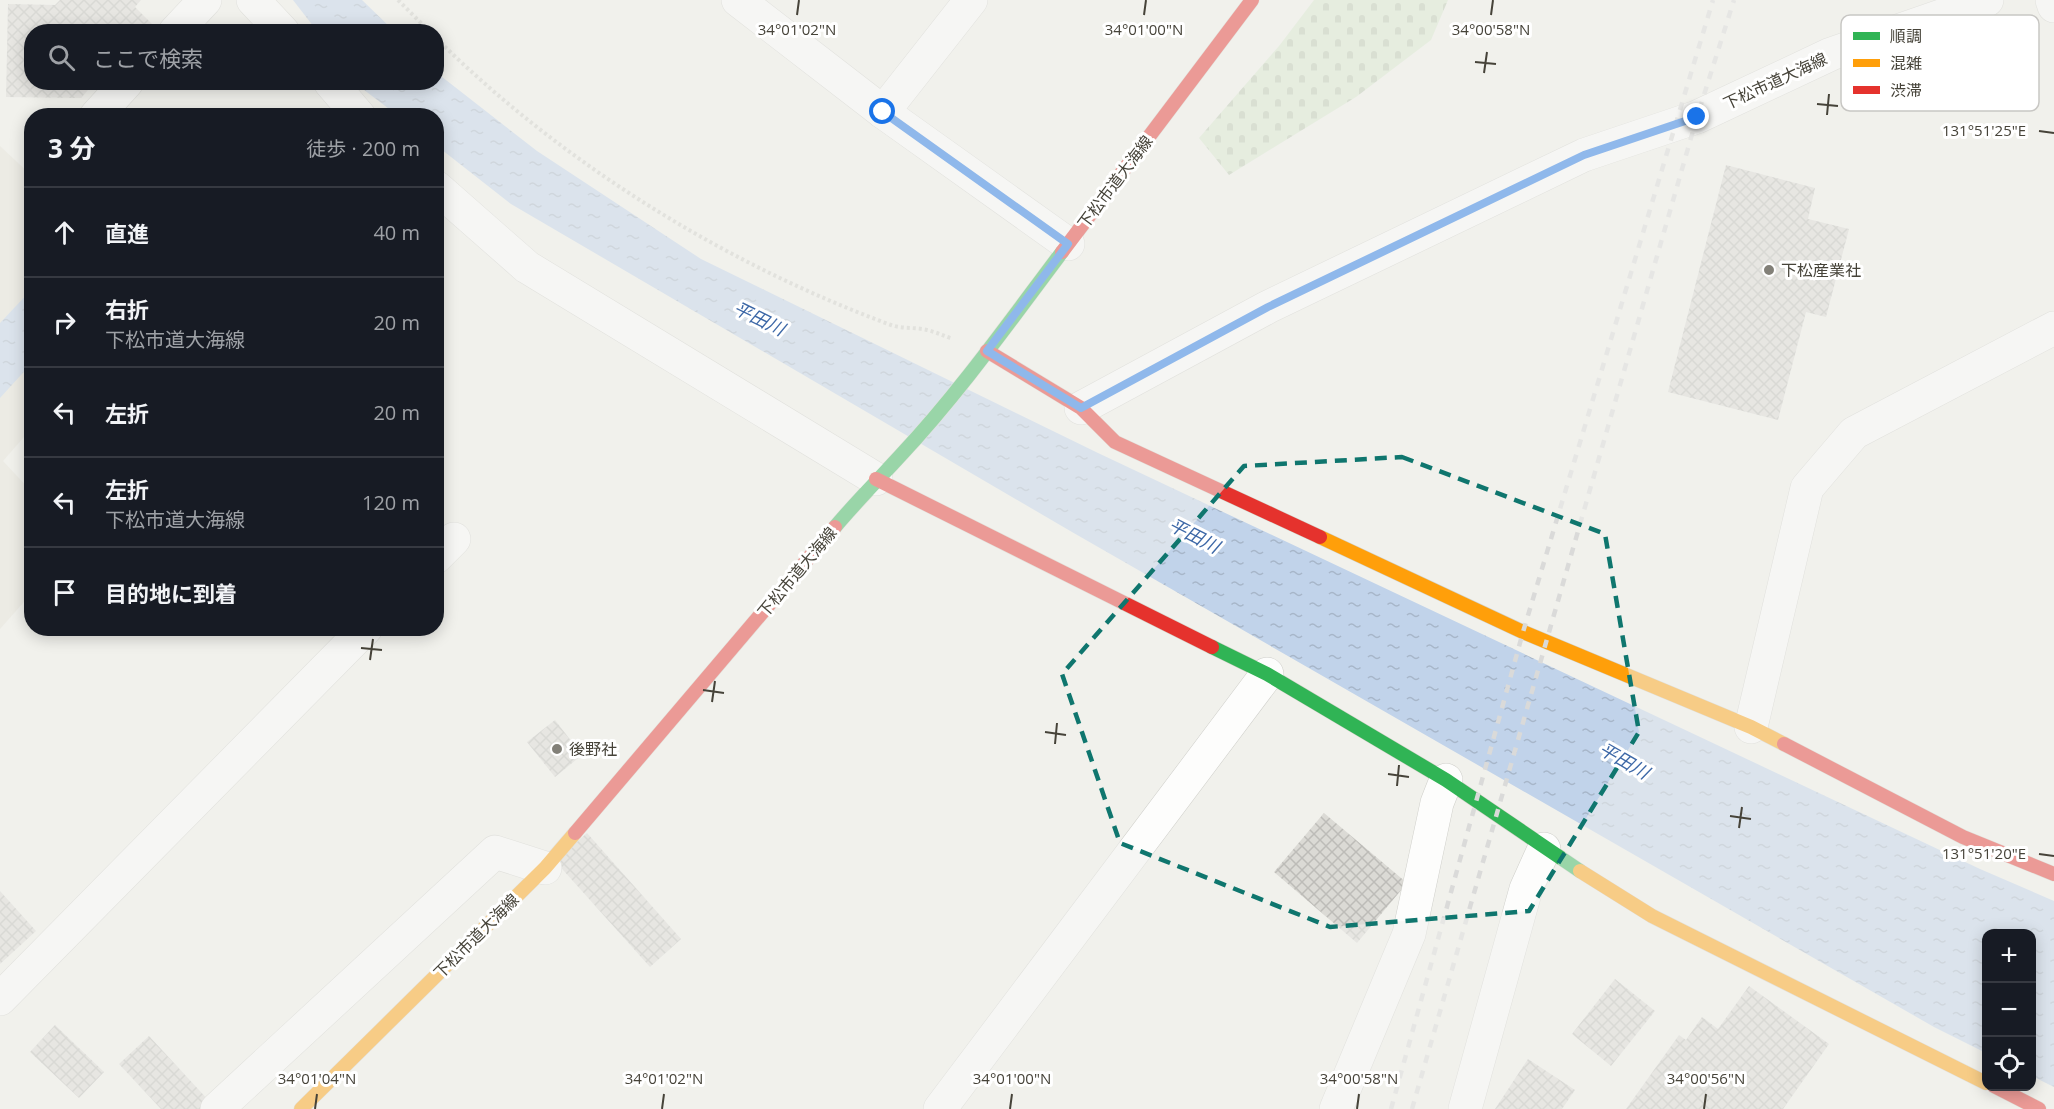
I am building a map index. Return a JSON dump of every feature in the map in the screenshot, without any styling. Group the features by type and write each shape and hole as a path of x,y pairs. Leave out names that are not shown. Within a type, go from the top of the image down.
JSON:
{"street":[{"path":"182,24 205,0"},
{"path":"253,0 276,24"},
{"path":"738,0 883,112 1068,244"},
{"path":"883,112 971,0"},
{"name":"下松市道大海線","path":"301,1109 545,868 876,479 900,456 987,351 1252,0"},
{"name":"下松市道大海線","path":"1944,15 1988,0"},
{"path":"2052,0 2054,6"},
{"name":"下松市道大海線","path":"1081,408 1268,307 1584,155 1697,117 1841,51"},
{"path":"103,108 120,90"},
{"path":"337,90 352,108"},
{"path":"444,194 527,267 876,479 1267,674 1446,780 1496,812 1544,849 1652,916 1982,1081"},
{"path":"1751,727 1807,488 1854,433 2054,328"},
{"path":"987,351 1081,408 1115,442 1523,632 1751,727 1963,837 2054,874"},
{"path":"0,999 358,636"},
{"path":"940,1109 1267,674"},
{"path":"1336,1109 1409,934 1437,803 1446,780"},
{"path":"1465,1109 1526,889 1544,849"},
{"path":"217,1109 495,852 545,868"},
{"path":"2004,1091 2039,1109"}],"path":[{"path":"398,0 422,24"},
{"path":"444,46 561,145 666,218 748,263 894,326 928,330 987,351"}],"highlighted area":[{"path":"1402,457 1605,534 1639,732 1529,911 1330,927 1120,843 1062,674 1244,466"}],"shaded area":[{"path":"0,146 24,168 24,437 3,461 24,484 24,602 0,629"}],"green space":[{"path":"1314,0 1448,0 1431,40 1356,97 1229,175 1199,138 1279,46"}],"water":[{"path":"293,0 362,0 387,24 312,24"},
{"name":"平田川","path":"444,78 537,151 701,259 1098,453 1980,869 2054,901 2054,1087 2036,1078 2036,929 1982,929 1982,1051 1934,1027 1072,532 511,204 444,151 444,108 388,108 364,90 444,90"},
{"path":"24,297 24,372 0,398 0,323"}],"building":[{"path":"60,0 141,0 135,7 152,24 24,24 24,90 88,90 81,98 6,97 8,4 55,5"},
{"name":"下松産業社","path":"1726,165 1815,188 1808,219 1849,229 1826,317 1806,312 1778,420 1668,392"},
{"path":"555,720 582,755 555,777 527,742"},
{"path":"1324,813 1407,883 1357,943 1274,872"},
{"path":"587,833 681,939 650,967 555,861"},
{"path":"0,891 36,931 0,964"},
{"path":"1615,979 1655,1011 1611,1066 1572,1034"},
{"path":"1749,986 1829,1044 1783,1109 1626,1109 1679,1035 1686,1040 1702,1017 1718,1029"},
{"path":"55,1025 104,1072 79,1098 30,1052"},
{"path":"149,1036 211,1103 204,1109 161,1109 119,1064"},
{"path":"1528,1059 1575,1090 1562,1109 1495,1109"}],"railway":[{"path":"1391,1109 1523,632 1713,0"},
{"path":"1412,1109 1697,117 1734,0"}],"traffic: fast":[{"path":"835,527 943,407 1062,252"},
{"path":"1212,647 1267,674 1446,780 1580,871"}],"traffic: slow":[{"path":"1320,537 1523,632 1751,727 1784,744"},
{"path":"301,1109 545,868 575,833"},
{"path":"1580,871 1652,916 1982,1081"}],"traffic: jam":[{"path":"1062,252 1252,0"},
{"path":"987,351 1081,408 1115,442 1320,537"},
{"path":"876,479 1212,647"},
{"path":"575,833 835,527"},
{"path":"1784,744 1963,837 2054,874"},
{"path":"2004,1091 2039,1109"}],"place":[{"name":"下松産業社","path":"1769,270"},
{"name":"後野社","path":"557,749"}],"route":[{"path":"883,112 1068,244 987,351 1081,408 1268,307 1584,155 1697,117"}]}
